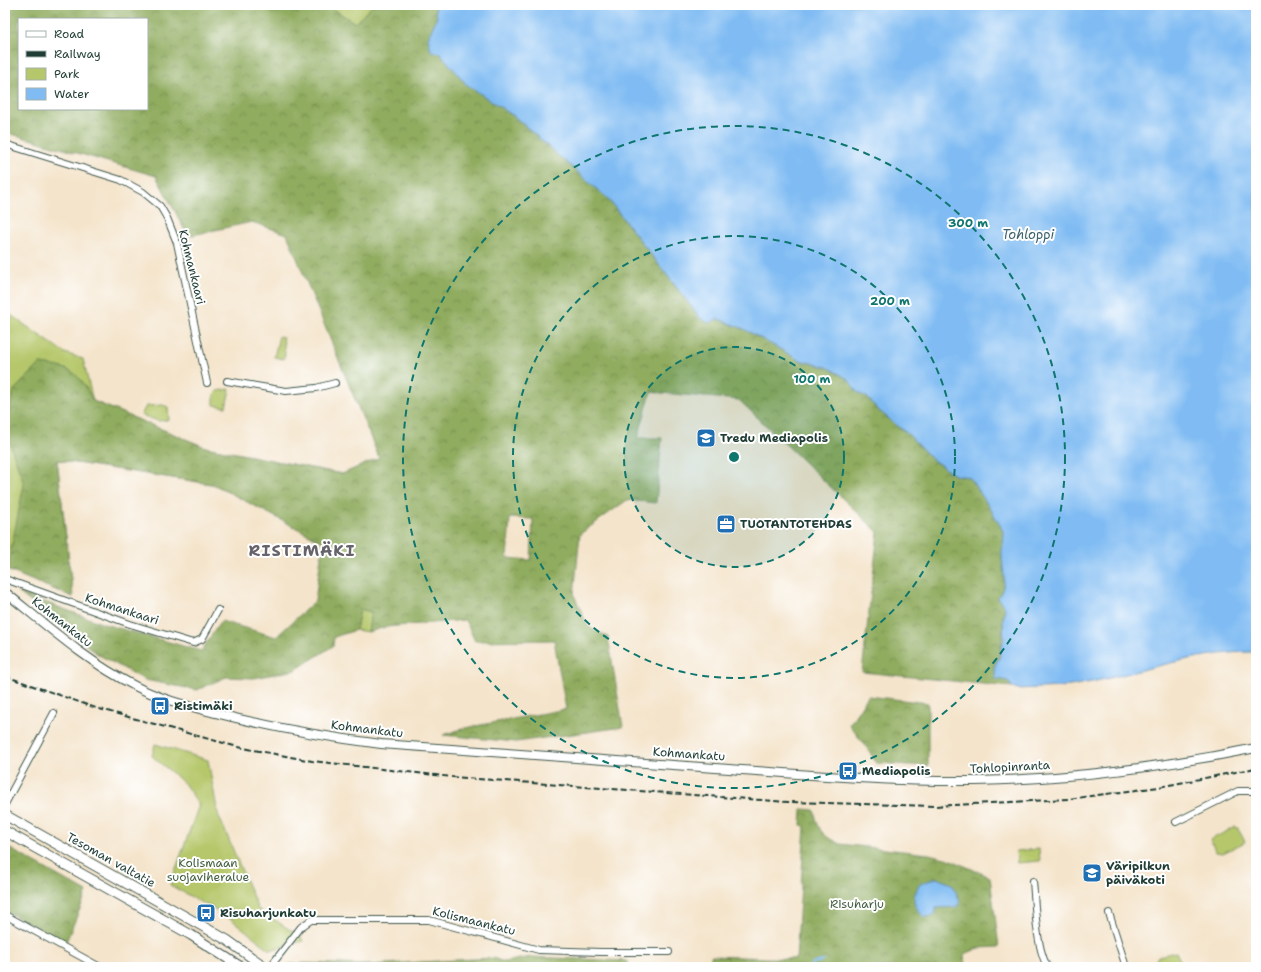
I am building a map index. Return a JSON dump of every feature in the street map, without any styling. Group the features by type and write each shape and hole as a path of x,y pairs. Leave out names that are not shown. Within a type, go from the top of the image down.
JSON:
{"main road":[{"name":"Tesoman valtatie","path":"5,815 227,940 265,967"},
{"path":"5,831 191,935 241,967"}],"street":[{"name":"Kohmankaari","path":"5,144 134,186 150,196 160,206 167,218 177,243 207,383"},
{"path":"227,381 286,391 316,388 335,383"},
{"name":"Kohmankaari","path":"5,579 136,626 193,642 202,639 218,610"},
{"name":"Kohmankatu","path":"5,592 81,653 133,685 180,703 248,721 306,733 382,744 763,772"},
{"path":"5,804 54,713"},
{"name":"Tohlopinranta","path":"763,772 904,781 1020,780 1082,775 1173,764 1256,748"},
{"path":"1176,822 1238,791 1256,792"},
{"path":"1033,881 1039,944 1043,961 1048,967"},
{"path":"1109,914 1126,967"},
{"path":"5,915 100,967"},
{"name":"Kolismaankatu","path":"270,967 301,927 311,920 429,920 539,950 669,952"}],"green space":[{"path":"5,5 327,5 355,23 373,5 435,5 437,17 428,38 466,84 515,117 608,199 701,319 718,319 744,329 799,360 827,367 848,379 858,393 868,398 877,409 910,436 933,460 955,475 969,477 994,515 1004,535 1002,554 1004,582 998,598 1005,608 1000,652 994,667 1012,687 862,672 878,532 739,400 651,392 638,438 662,438 656,503 627,500 580,534 574,595 588,627 608,637 623,727 516,742 443,735 465,728 566,709 554,640 475,641 465,620 386,627 368,632 371,612 360,609 356,630 334,637 333,646 295,670 254,678 226,677 197,690 145,680 99,655 18,592 104,624 201,651 221,621 276,637 315,601 323,542 213,484 57,460 73,597 7,570 24,484 5,430 14,390 40,364 60,367 73,373 83,383 93,401 205,447 342,474 379,458 287,234 252,222 188,236 156,176 5,132","holes":["510,518 533,519 531,560 507,558"]},
{"path":"327,5 373,5 355,23"},
{"path":"5,311 65,353 83,359 93,401 205,447 342,474 325,502 57,460 73,597 7,570 5,568"},
{"path":"279,336 283,337 285,355 283,359 274,357"},
{"path":"230,389 226,407 214,405 214,394 217,391"},
{"path":"163,405 168,407 169,420 158,421 141,415 146,406"},
{"path":"360,609 371,611 368,632 356,630"},
{"path":"868,696 928,703 928,766 876,763 868,749 849,725"},
{"name":"Kolismaan suojaviheralue","path":"155,744 208,760 218,814 258,909 301,937 303,941 270,950 231,919 170,885 199,805 184,783 152,756"},
{"name":"Risuharju","path":"802,809 814,810 819,828 822,832 840,844 929,854 949,859 990,877 999,947 979,948 965,954 966,967 711,967 711,956 796,959 805,826 801,825","holes":["920,884 945,907 936,908"]},
{"path":"1235,827 1238,828 1245,842 1223,853 1216,852 1210,840"},
{"path":"5,846 87,892 66,942 5,911"},
{"path":"1039,849 1040,861 1017,863 1016,851"},
{"path":"1176,952 1180,960 1176,964 1166,967 1157,965 1156,960 1158,956"},
{"path":"531,957 628,961 628,967 290,967 289,964 367,965 493,958 504,962"}],"water":[{"name":"Tohloppi","path":"435,5 1256,5 1256,652 1209,655 1093,682 1051,688 1018,689 1012,687 1008,681 996,679 994,667 1000,656 1004,637 1003,621 1005,608 998,598 1004,582 1002,554 1004,535 994,515 969,477 955,475 933,460 910,436 877,409 868,398 858,393 848,379 827,367 799,360 744,329 718,319 709,323 701,319 608,199 515,117 466,84 440,53 431,51 428,38 437,17"},
{"path":"936,878 952,884 960,901 957,907 936,908 933,916 924,917 915,905 915,894 920,884"}],"waterway":[{"path":"809,967 814,963 823,961"}],"railway":[{"path":"5,676 96,708 238,747 312,761 452,777 788,802 934,806 1068,799 1159,787 1256,768"}],"place":[{"name":"Tredu Mediapolis","path":"706,438"},
{"name":"TUOTANTOTEHDAS","path":"726,524"},
{"name":"Ristimäki","path":"160,706"},
{"name":"Mediapolis","path":"848,771"},
{"name":"Väripilkun päiväkoti","path":"1092,873"},
{"name":"Risuharjunkatu","path":"206,913"}],"district":[{"name":"RISTIMÄKI","path":"302,550"}]}
